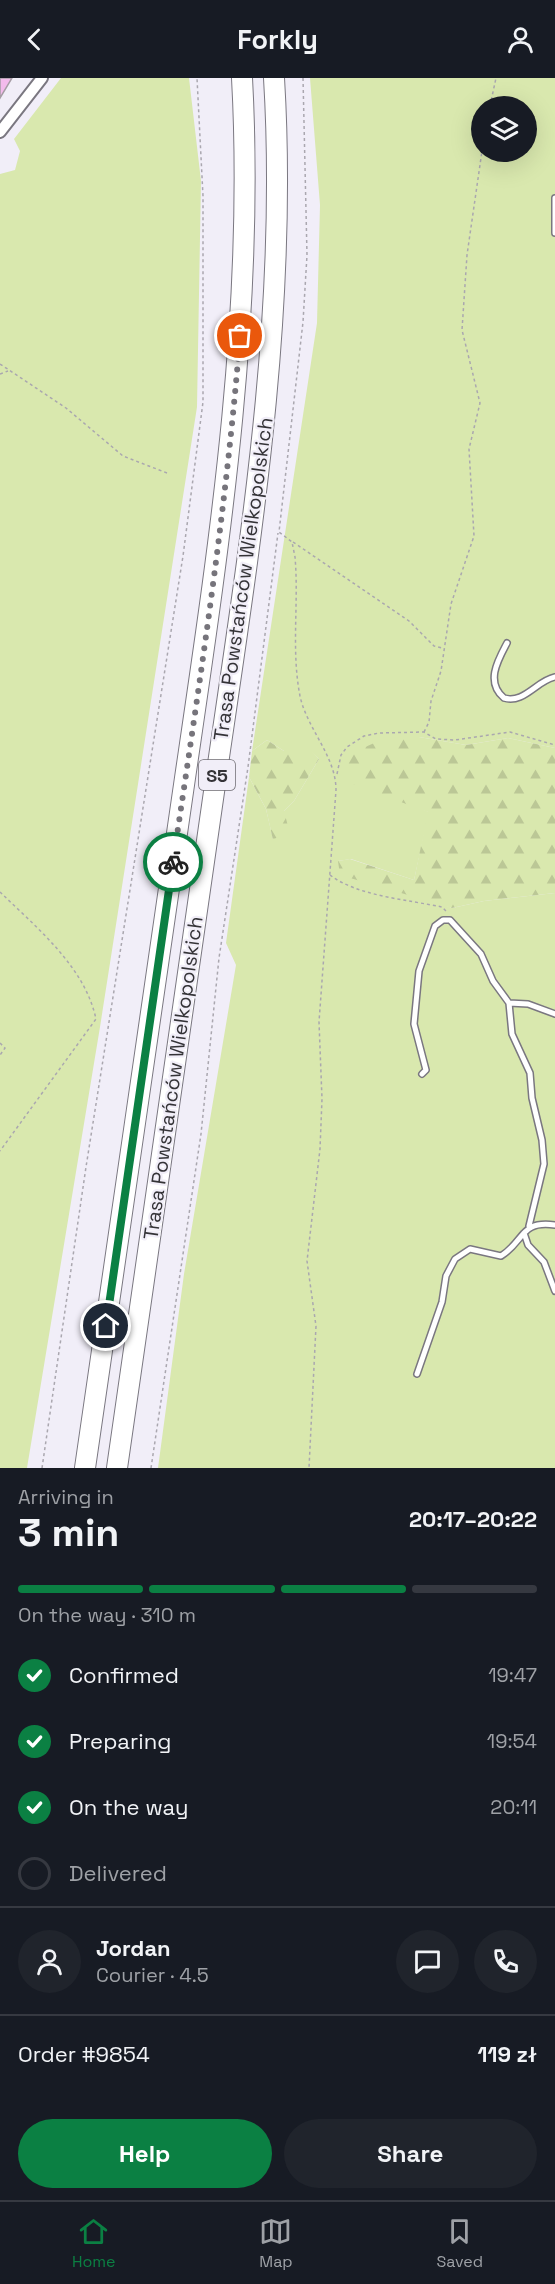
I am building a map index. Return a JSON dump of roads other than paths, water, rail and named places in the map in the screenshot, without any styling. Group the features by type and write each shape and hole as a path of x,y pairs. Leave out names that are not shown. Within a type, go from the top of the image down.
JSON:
{"highway":[{"name":"Trasa Powstańców Wielkopolskich","path":"85,1468 211,596 234,415 245,216 242,78"},
{"name":"Trasa Powstańców Wielkopolskich","path":"117,1468 244,589 266,417 278,217 274,78"}],"street":[{"path":"0,132 42,78"}],"lane":[{"path":"555,198 555,233"},
{"path":"507,643 494,673 495,687 504,698 518,699 543,681 555,677"},
{"path":"417,1374 442,1302 446,1276 455,1259 470,1250 501,1256 529,1226 540,1185 543,1150 532,1098 530,1073 512,1034 509,1003 493,981 481,954 454,922 447,920 435,926 419,971 414,1024 426,1070 422,1074"},
{"path":"509,1003 528,1004 555,1014"},
{"path":"529,1226 542,1223 555,1225"},
{"path":"524,1233 528,1245 544,1262 555,1291"}]}
